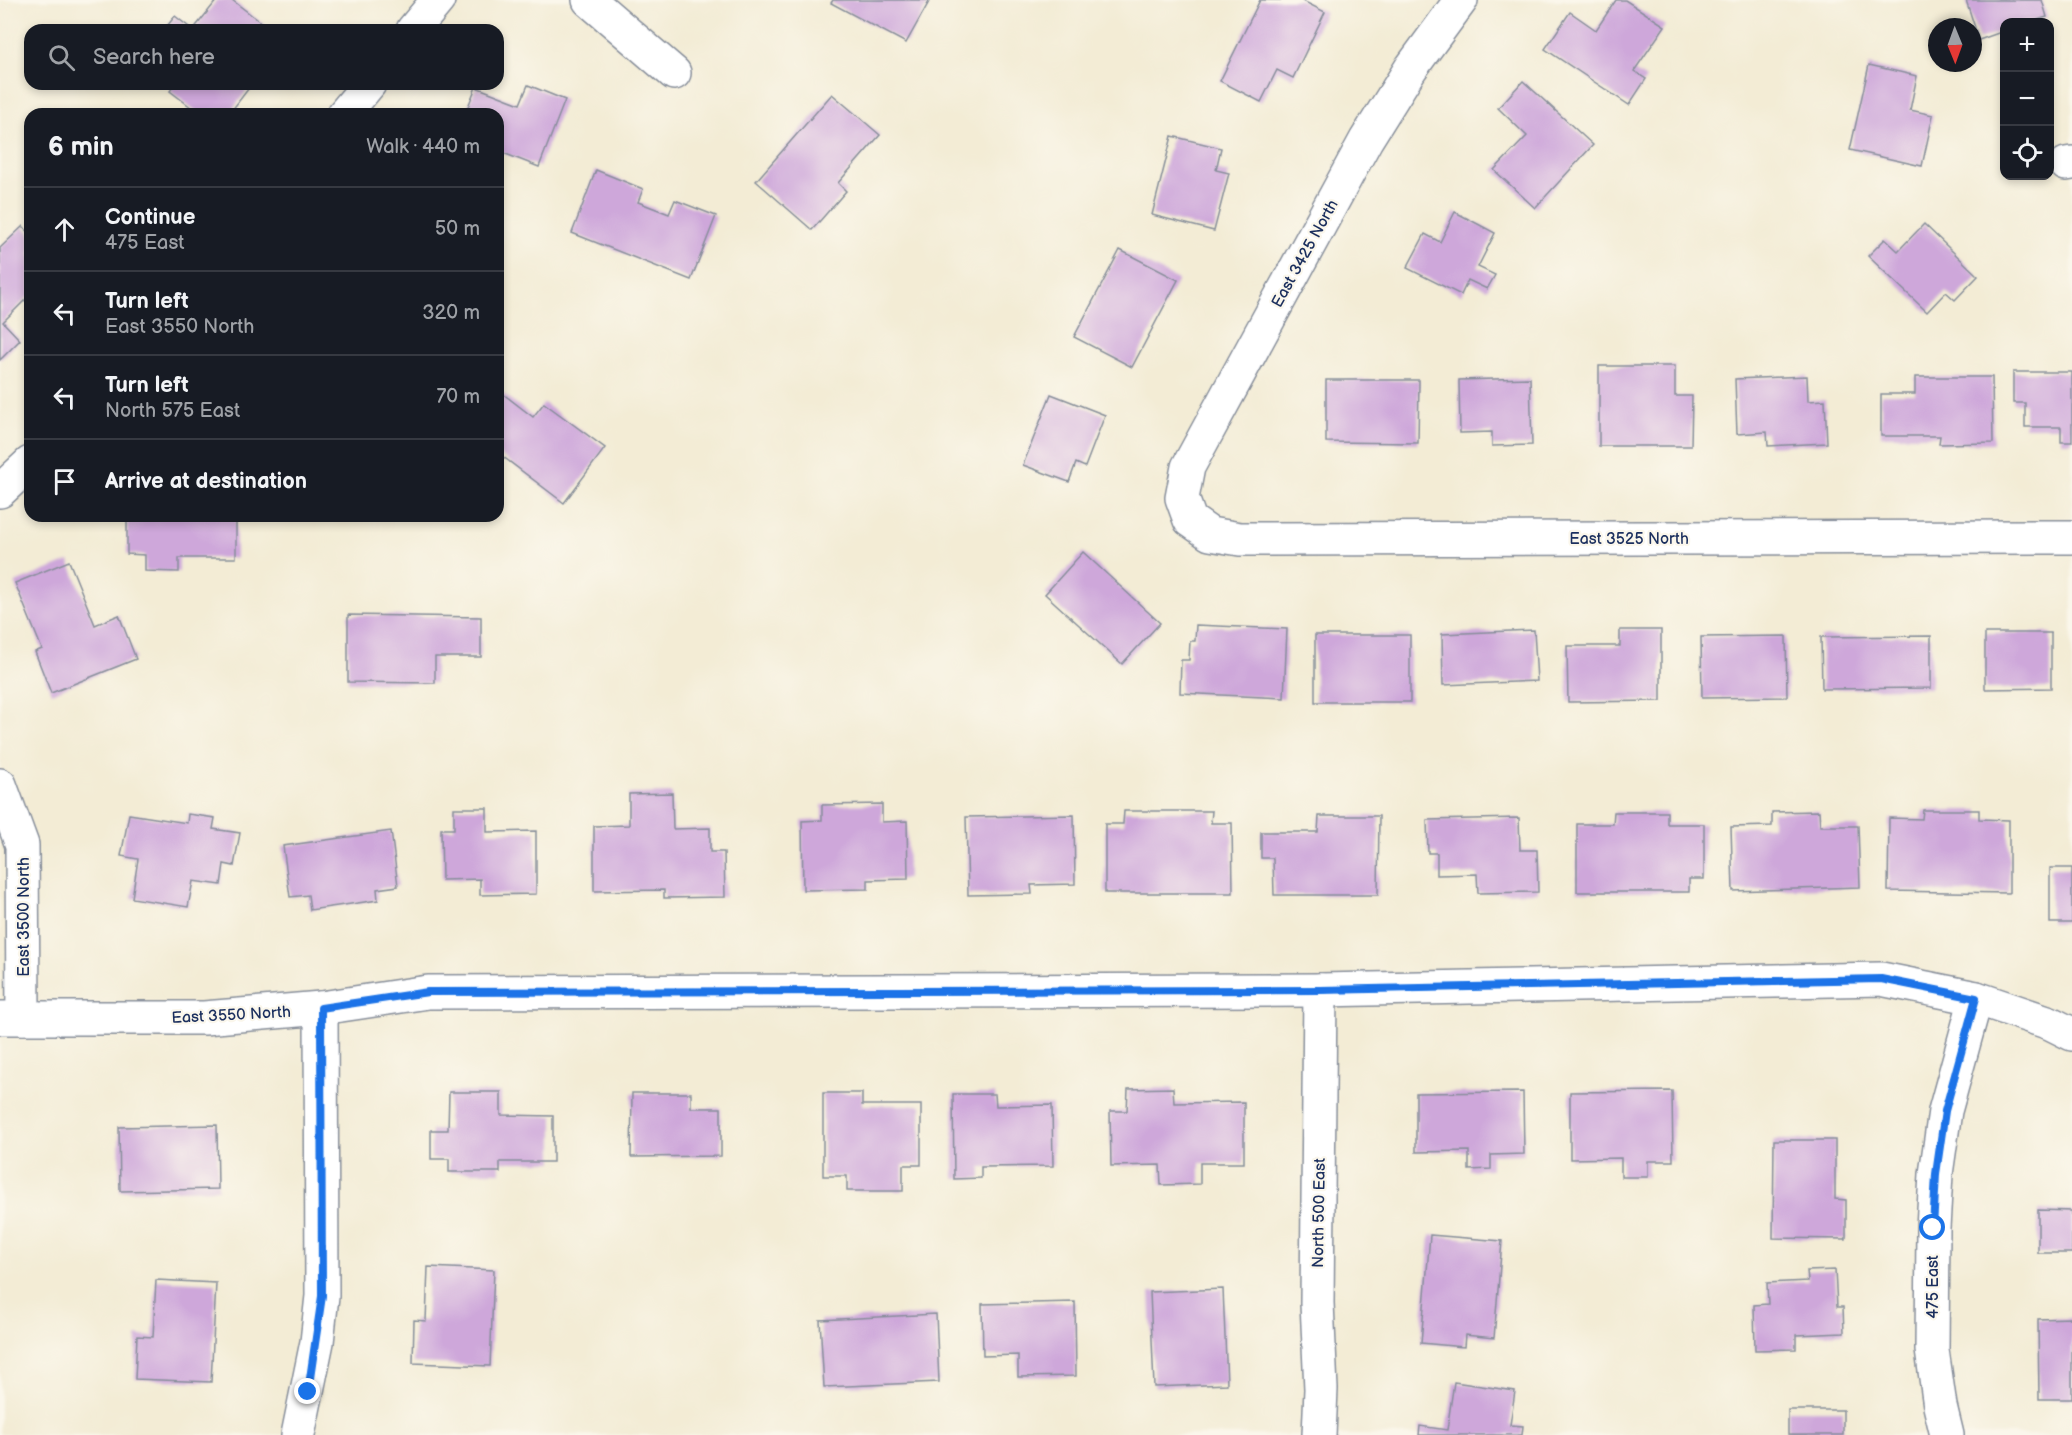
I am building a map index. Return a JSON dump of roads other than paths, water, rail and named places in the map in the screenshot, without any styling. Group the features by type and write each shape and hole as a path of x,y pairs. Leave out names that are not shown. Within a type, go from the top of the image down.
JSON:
{"street":[{"path":"419,24 438,0"},
{"path":"589,0 674,73"},
{"name":"East 3425 North","path":"1190,520 1182,498 1188,467 1366,140 1411,68 1461,0"},
{"path":"349,108 364,90"},
{"path":"0,491 24,469"},
{"name":"East 3525 North","path":"1190,520 1210,534 1240,538 2072,537"},
{"name":"East 3500 North","path":"0,785 22,845 12,1018"},
{"name":"East 3550 North","path":"12,1018 204,1018 321,1008 428,992 1320,990 1881,979 1976,998 2050,1023 2072,1034"},
{"name":"North 500 East","path":"1319,1435 1321,1389 1317,1303 1320,990"},
{"name":"475 East","path":"1947,1435 1940,1406 1932,1350 1936,1174 1945,1111 1976,998"},
{"path":"298,1435 315,1352 322,1296 321,1008"}]}
